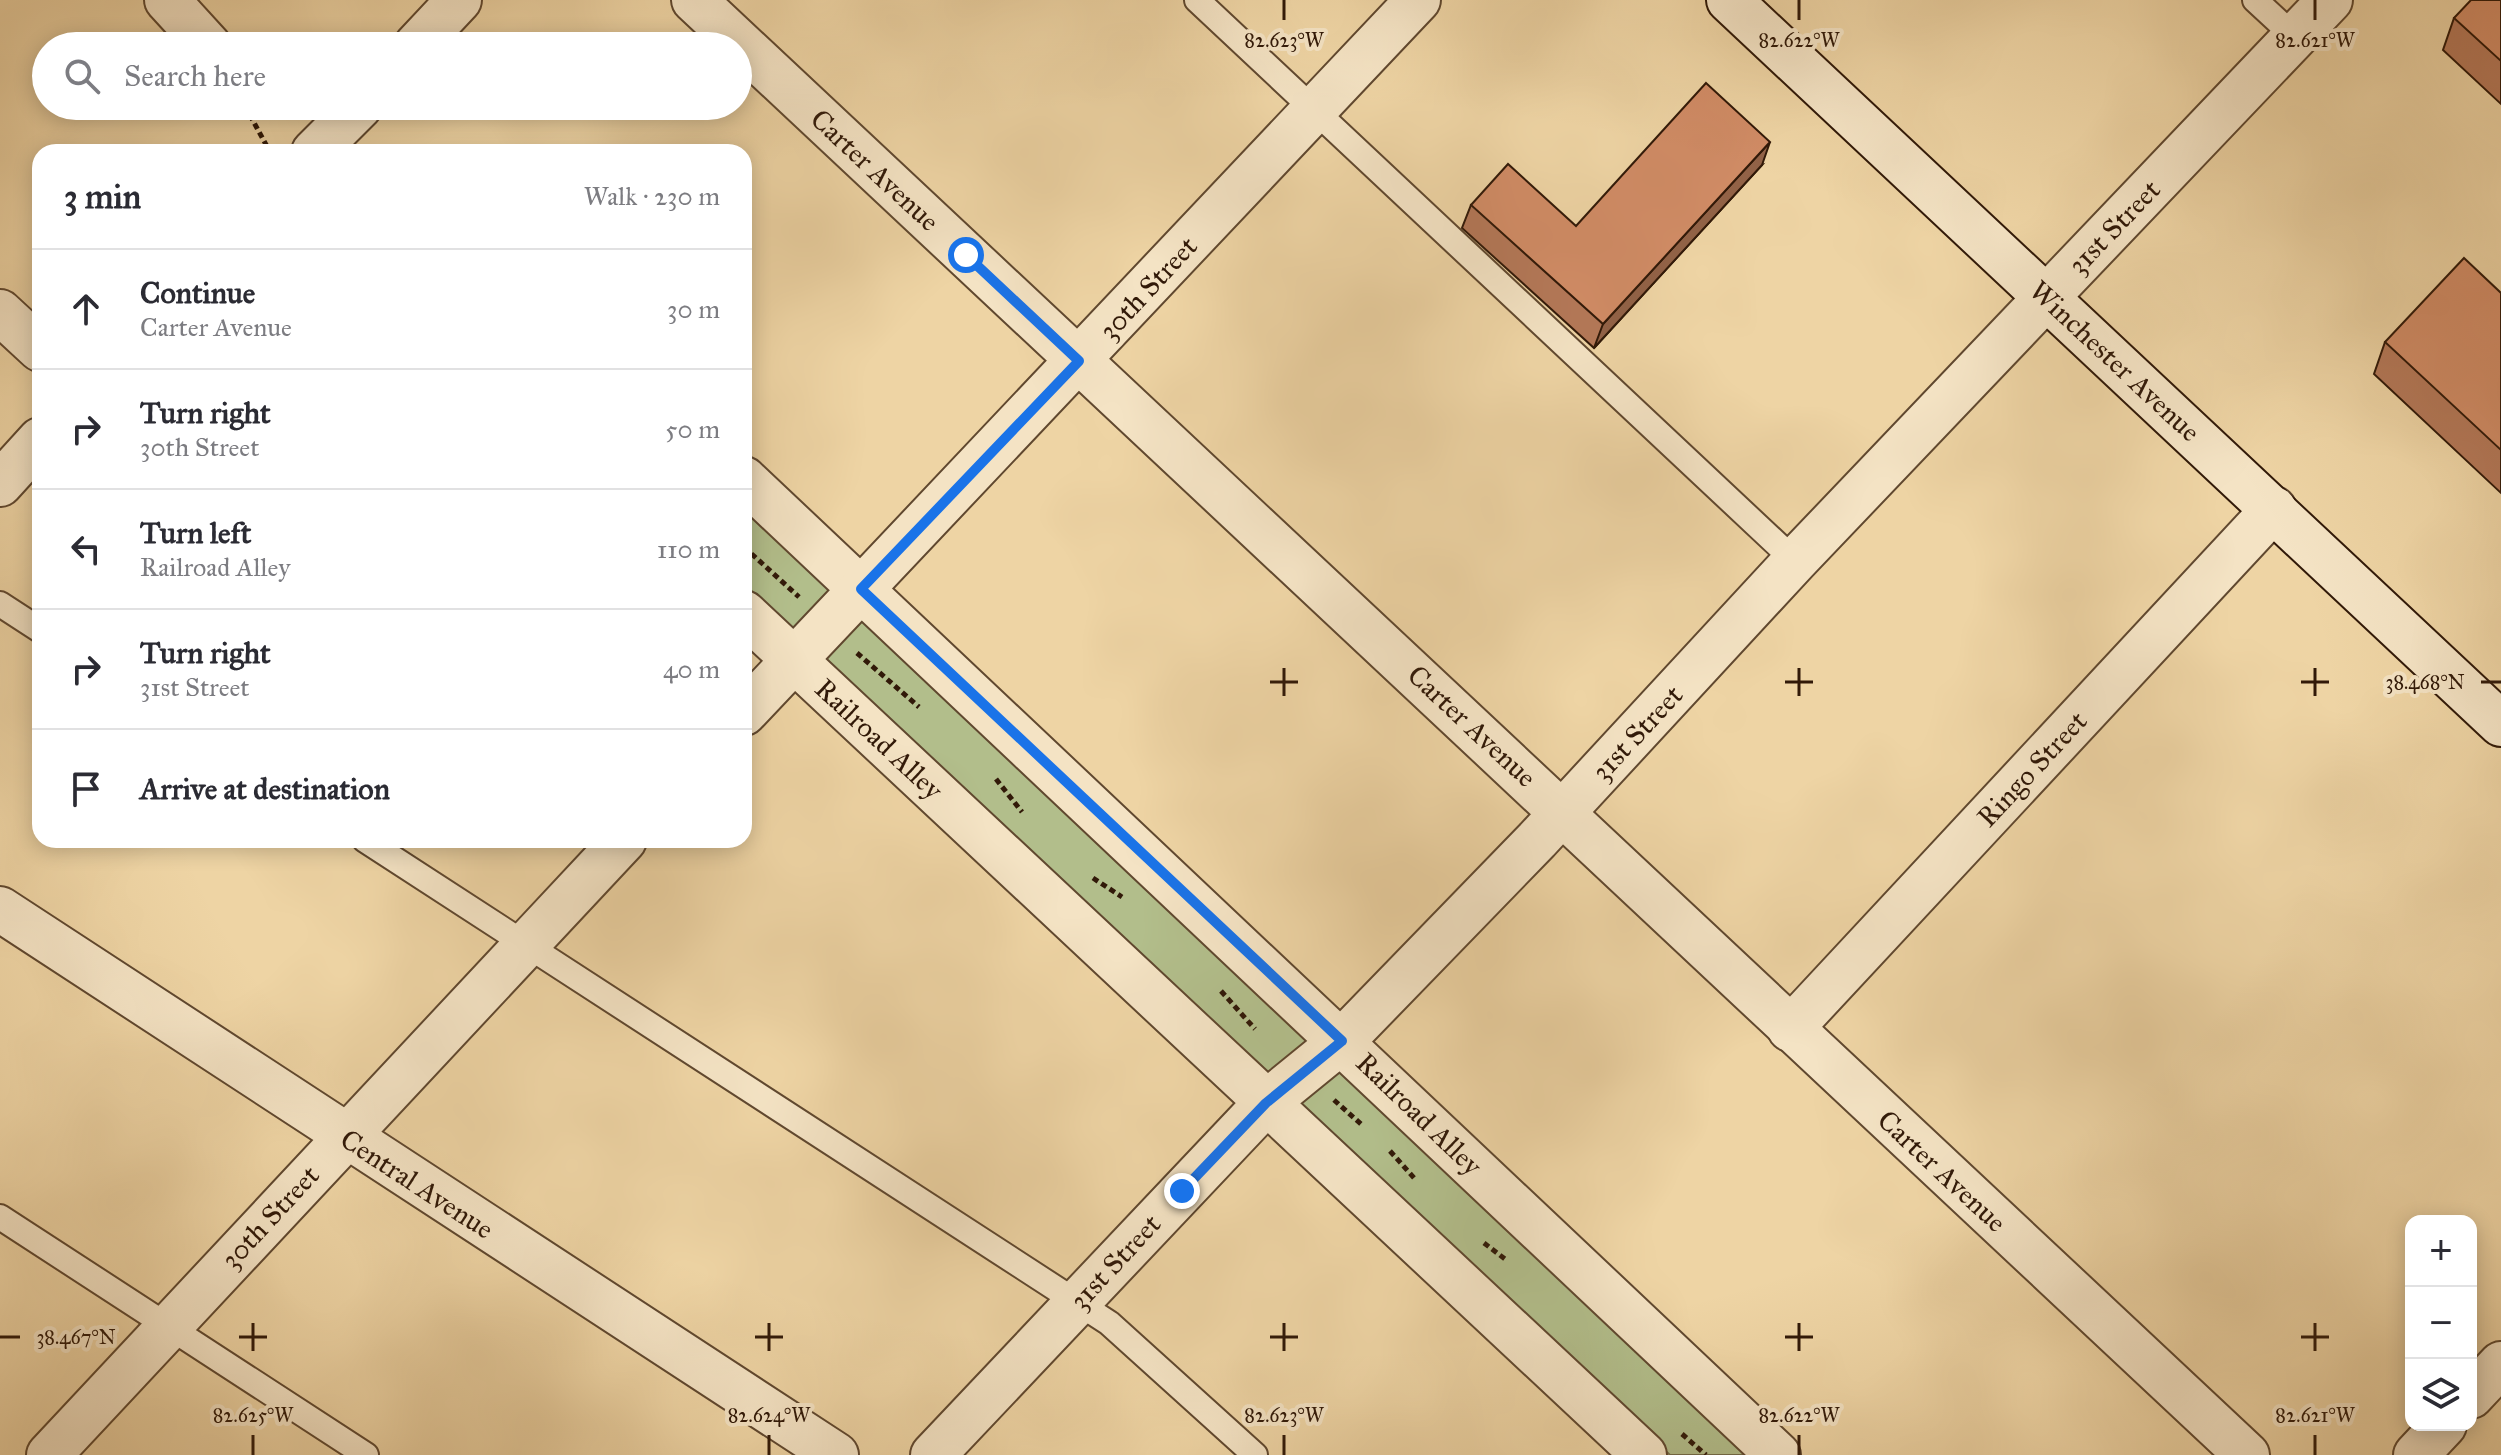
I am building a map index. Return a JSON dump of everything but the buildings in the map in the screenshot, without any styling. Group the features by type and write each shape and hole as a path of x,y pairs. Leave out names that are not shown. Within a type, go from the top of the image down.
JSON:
{"street":[{"path":"167,0 196,32"},
{"path":"429,32 459,0"},
{"name":"Carter Avenue","path":"694,0 728,32"},
{"name":"30th Street","path":"752,705 1418,0"},
{"name":"Winchester Avenue","path":"1729,0 2501,724"},
{"name":"31st Street","path":"933,1455 1266,1103 1342,1041 1564,812 1795,561 2330,0"},
{"name":"Carter Avenue","path":"752,54 2247,1455"},
{"path":"322,144 346,120"},
{"path":"0,312 32,342"},
{"path":"0,484 32,449"},
{"name":"Railroad Alley","path":"752,487 1778,1455"},
{"name":"Ringo Street","path":"1790,1029 2274,509"},
{"name":"Railroad Alley","path":"752,621 1266,1103 1658,1440"},
{"name":"30th Street","path":"49,1455 617,848"},
{"name":"Central Avenue","path":"0,909 344,1137 836,1455"},
{"path":"2477,1390 2501,1364"},
{"path":"2416,1455 2438,1431"}],"lane":[{"path":"1197,0 1795,561"},
{"path":"2255,0 2295,37"},
{"path":"0,604 32,625"},
{"path":"377,848 1109,1323 1255,1455"},
{"path":"0,1217 366,1455"}],"path":[{"path":"253,120 266,144"},
{"path":"752,554 804,603"},
{"path":"848,646 928,714"},
{"path":"991,772 1024,815"},
{"path":"1083,871 1133,905"},
{"path":"1219,989 1264,1038"},
{"path":"1326,1094 1372,1133"},
{"path":"1380,1142 1422,1187"},
{"path":"1473,1235 1509,1262"},
{"path":"1658,1440 1706,1455"}],"green space":[{"path":"752,510 1757,1455 1670,1455 752,597"}],"route":[{"path":"966,255 1079,361 861,589 1342,1041 1266,1103 1182,1191"}]}
